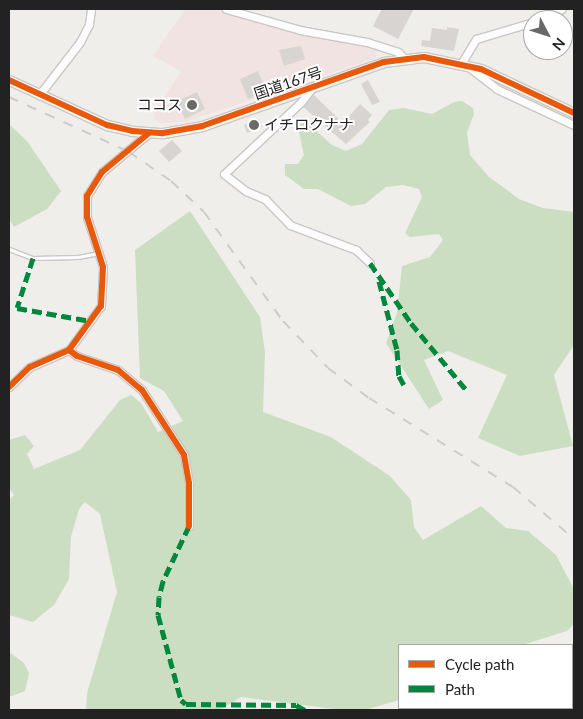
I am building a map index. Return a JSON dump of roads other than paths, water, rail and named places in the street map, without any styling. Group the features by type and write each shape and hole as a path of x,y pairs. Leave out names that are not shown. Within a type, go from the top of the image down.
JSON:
{"street":[{"path":"39,95 80,42 89,24 91,9"},
{"path":"226,9 300,30 367,42 398,52 404,58"},
{"path":"523,25 476,39 462,62 497,89 574,125"},
{"name":"国道167号","path":"9,80 107,125 149,133 202,126 313,87 404,58 424,57 462,62 574,113"},
{"path":"313,87 301,102 224,174 246,191 265,199 290,225 356,250 370,263"},
{"path":"9,387 30,366 69,350 103,302 103,267 86,211 90,189 102,172 149,133"},
{"path":"69,350 77,356 118,370 142,390 184,455 189,483 189,526"}],"lane":[{"path":"9,249 32,258 78,257 99,252"}],"railway":[{"path":"9,97 129,152 171,181 204,212 283,321 328,368 369,398 513,487 574,539"}],"place":[{"name":"ココス","path":"192,105"},
{"name":"イチロクナナ","path":"254,125"}]}
